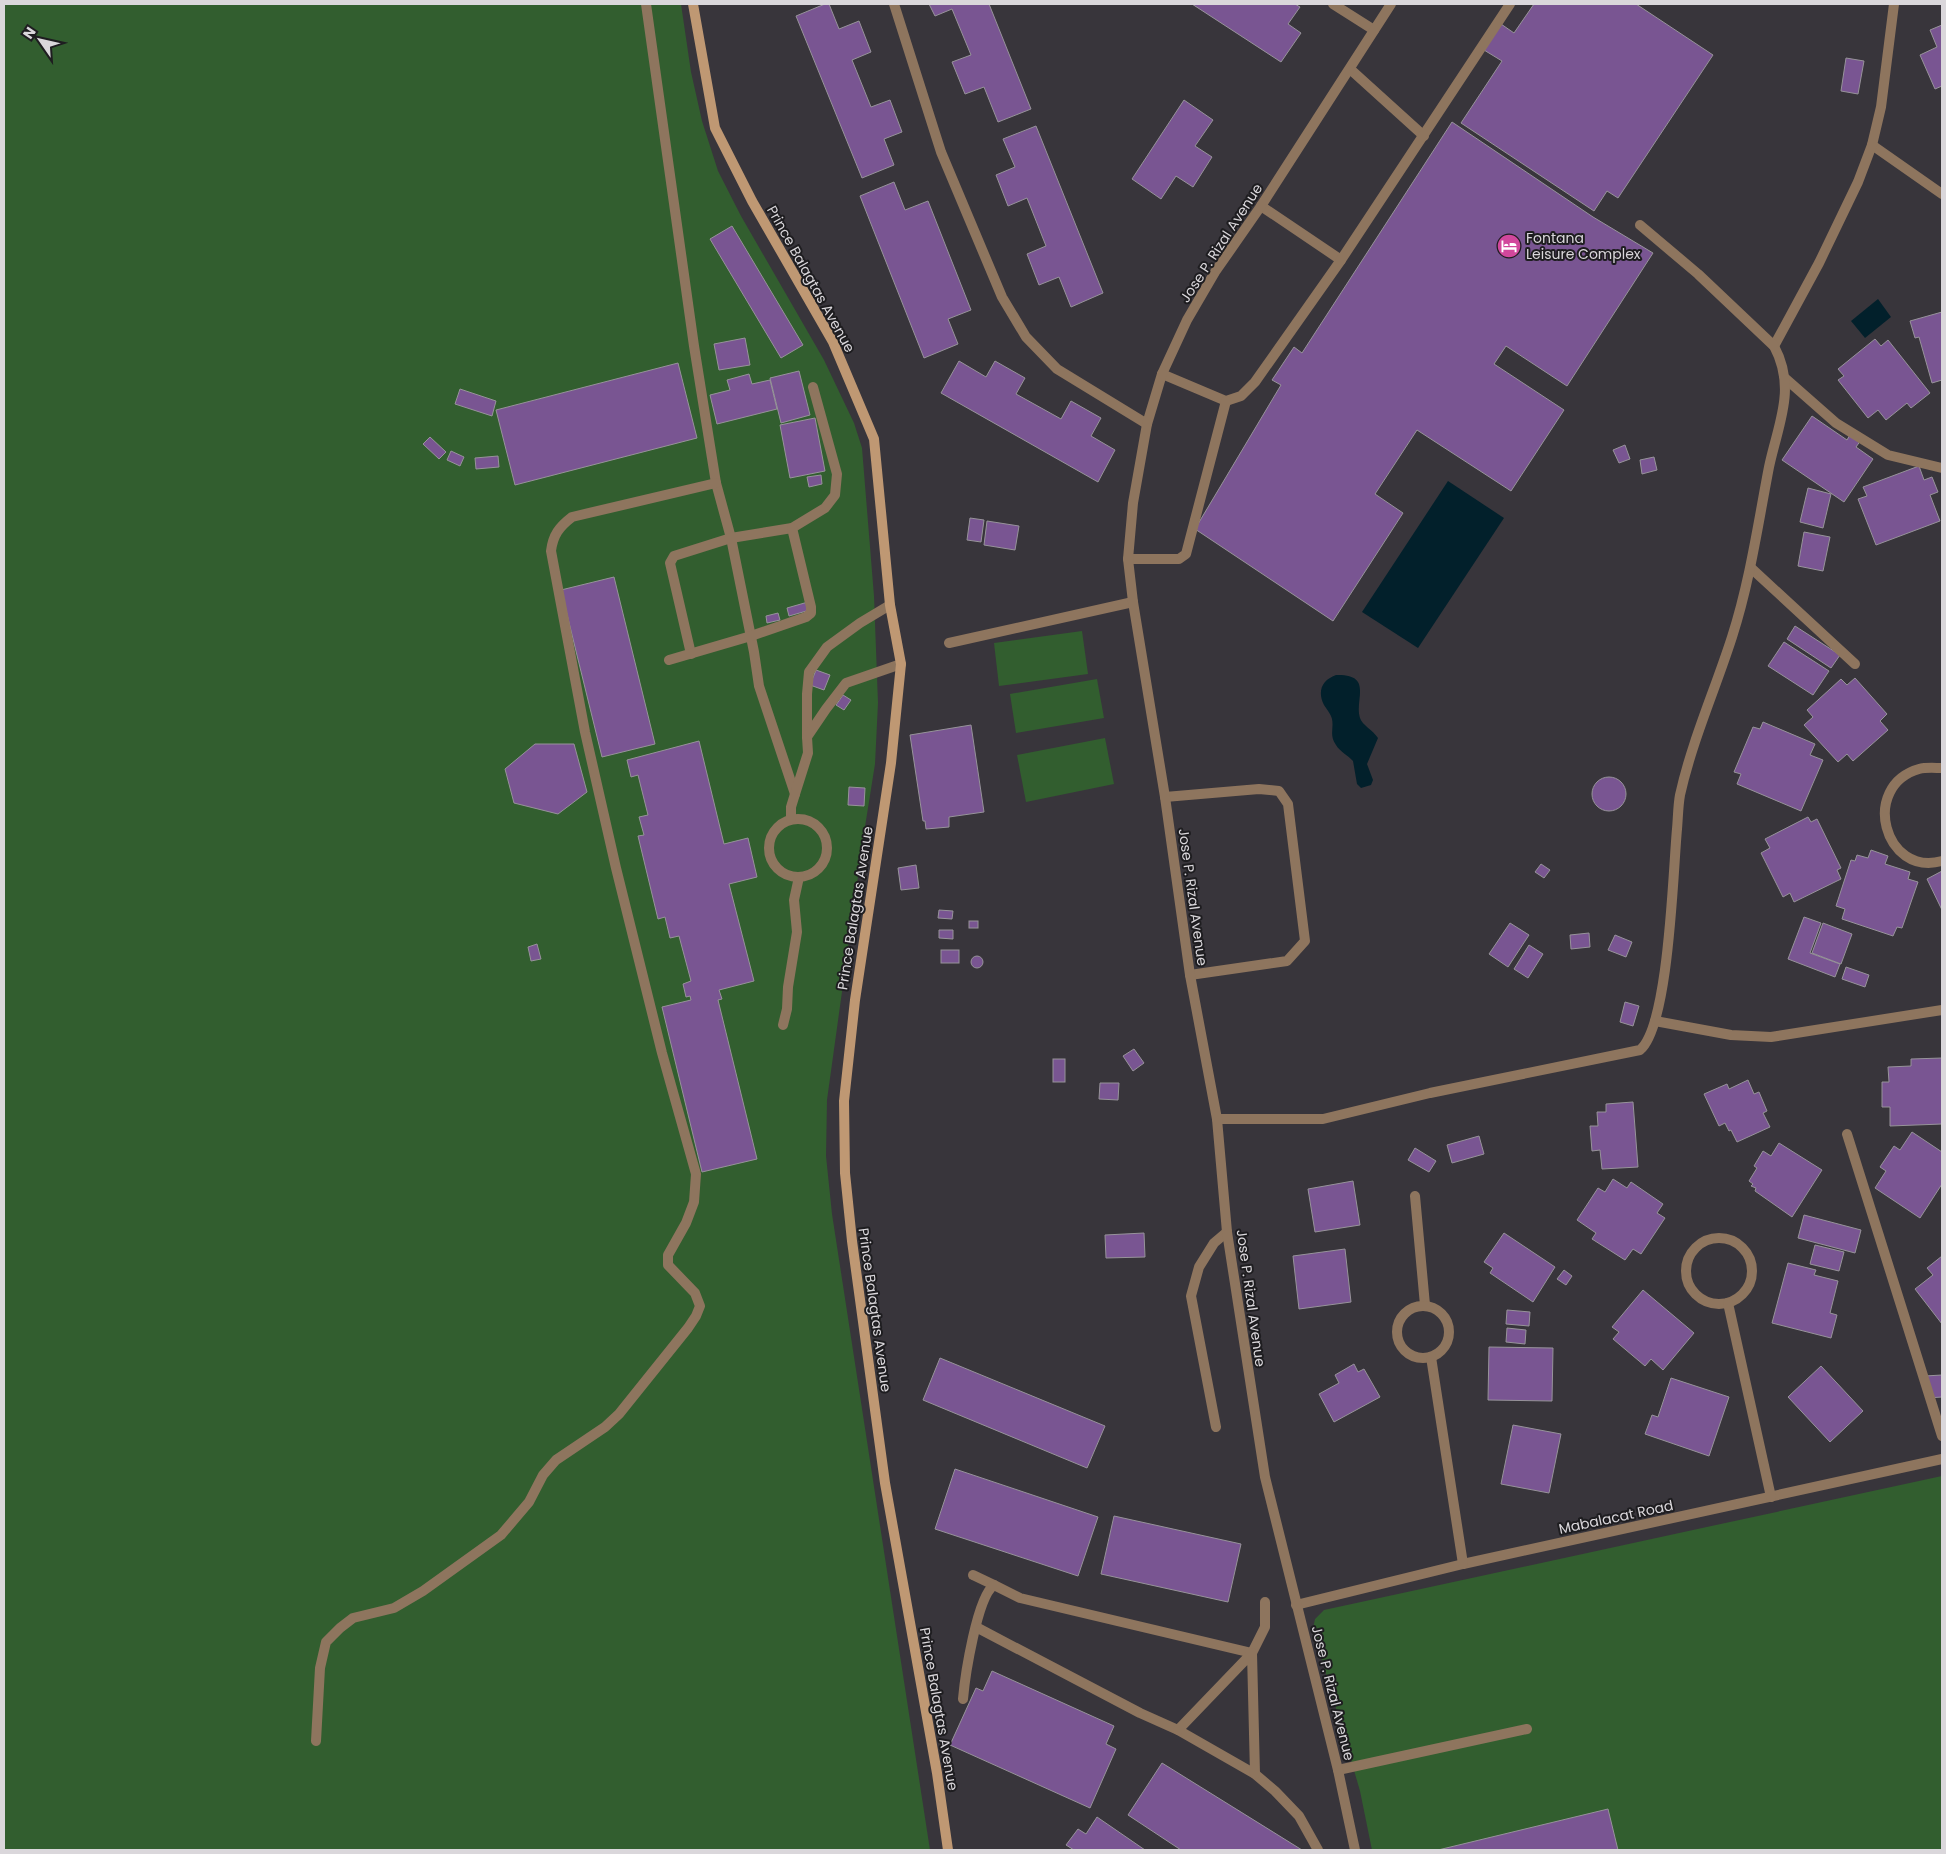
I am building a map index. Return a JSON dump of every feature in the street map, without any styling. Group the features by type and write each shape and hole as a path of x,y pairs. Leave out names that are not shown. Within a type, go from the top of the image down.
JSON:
{"main road":[{"name":"Prince Balagtas Avenue","path":"693,4 715,128 752,201 833,342 874,439 890,605 901,664 891,763 854,1009 844,1101 845,1173 852,1241 885,1482 937,1773 948,1850"}],"street":[{"path":"646,4 694,346 716,483 731,538 759,686 795,794"},
{"path":"894,4 940,152 1002,297 1026,337 1057,369 1147,424"},
{"path":"1332,4 1374,30"},
{"name":"Jose P. Rizal Avenue","path":"1355,1850 1338,1770 1265,1478 1227,1232 1217,1119 1190,975 1165,797 1133,602 1128,559 1133,503 1147,424 1162,374 1188,320 1215,272 1261,206 1391,4"},
{"path":"1162,374 1226,401 1241,396 1255,382 1341,260 1510,4"},
{"path":"1774,346 1819,263 1858,182 1872,145 1881,107 1894,4"},
{"path":"1350,69 1424,136"},
{"path":"1872,145 1942,194"},
{"path":"1261,206 1341,260"},
{"path":"1217,1119 1322,1119 1430,1093 1640,1050 1646,1044 1655,1022 1665,971 1680,797 1695,742 1732,636 1750,568 1769,466 1784,409 1786,379 1782,361 1774,346 1698,274 1640,225"},
{"path":"1786,379 1836,423 1888,455 1942,468"},
{"path":"690,654 670,563 674,556 731,538 792,528 825,508 835,495 836,474 813,387"},
{"path":"1128,559 1179,559 1186,554 1226,401"},
{"path":"316,1741 320,1668 326,1642 353,1618 394,1608 423,1591 500,1535 529,1502 543,1475 556,1460 605,1427 619,1414 688,1328 700,1306 695,1293 668,1265 668,1255 686,1223 694,1202 696,1174 662,1053 616,868 585,732 551,552 552,540 560,527 572,517 716,483"},
{"path":"669,660 751,636 806,617 811,613 812,607 792,528"},
{"path":"1750,568 1855,664"},
{"path":"949,643 1133,602"},
{"path":"791,819 791,807 808,753 806,694 809,672 827,648 860,623 890,605"},
{"path":"807,737 846,683 901,664"},
{"path":"1942,768 1920,768 1905,775 1893,787 1884,811 1885,828 1892,843 1903,854 1918,861 1935,863 1942,860"},
{"path":"1165,797 1259,789 1279,791 1288,804 1305,941 1287,961 1190,975"},
{"path":"791,819 808,819 821,828 828,843 826,860 815,872 799,877 785,874 774,865 769,851 771,837 779,825 791,819"},
{"path":"783,1025 797,932 794,900 799,877"},
{"path":"1655,1022 1731,1035 1771,1038 1942,1010"},
{"path":"1847,1134 1942,1436"},
{"path":"1415,1196 1424,1305"},
{"path":"1216,1427 1191,1296 1199,1267 1214,1243 1227,1232"},
{"path":"1720,1238 1739,1245 1746,1252 1750,1262 1752,1272 1750,1282 1745,1291 1728,1303 1708,1303 1699,1298 1687,1281 1686,1270 1690,1256 1700,1244 1709,1240 1720,1238"},
{"path":"1728,1303 1771,1497"},
{"path":"1424,1305 1434,1308 1447,1321 1449,1330 1445,1346 1431,1357 1413,1357 1405,1352 1397,1337 1396,1328 1400,1318 1406,1311 1415,1306 1424,1305"},
{"path":"1431,1357 1464,1564"},
{"name":"Mabalacat Road","path":"1296,1605 1464,1564 1942,1459"},
{"path":"973,1574 1020,1598 1252,1653"},
{"path":"964,1699 965,1680 976,1626 986,1596 994,1585"},
{"path":"1178,1730 1252,1653 1265,1627 1265,1602"},
{"path":"976,1626 1140,1713 1178,1730 1255,1774 1275,1791 1299,1816 1318,1850"},
{"path":"1252,1653 1255,1774"},
{"path":"1338,1770 1527,1729"}],"green space":[{"path":"4,4 681,4 691,72 702,121 718,171 741,216 824,360 854,423 862,448 874,596 878,703 875,764 827,1100 826,1156 832,1214 930,1850 4,1850"},
{"path":"1082,631 1088,674 999,686 994,643"},
{"path":"1097,679 1104,718 1016,733 1010,694"},
{"path":"1105,738 1114,784 1026,802 1017,755"},
{"path":"1942,1476 1942,1850 1372,1850 1360,1791 1313,1629 1315,1619 1324,1610"}],"water":[{"path":"1878,299 1891,317 1865,338 1851,321"},
{"path":"1448,481 1504,518 1418,648 1362,612"},
{"path":"1336,675 1348,676 1359,683 1360,718 1378,738 1367,764 1373,780 1371,785 1361,788 1357,784 1353,761 1340,750 1334,741 1331,717 1322,700 1321,691 1324,683"}],"building":[{"path":"829,4 839,29 859,21 871,52 852,60 871,107 890,100 902,132 884,139 894,165 862,178 796,16"},
{"path":"929,4 989,4 1031,109 998,122 984,87 965,94 952,62 971,55 952,9 935,16"},
{"path":"1192,4 1295,4 1300,7 1288,24 1301,33 1281,62"},
{"path":"1534,4 1636,4 1713,55 1618,198 1607,191 1594,211 1461,123 1502,61 1484,50 1501,24 1514,33"},
{"path":"1942,25 1942,86 1935,89 1920,55 1937,47 1930,30"},
{"path":"1846,58 1864,61 1858,94 1841,91"},
{"path":"1184,100 1213,120 1195,146 1212,157 1193,187 1176,176 1161,199 1132,179"},
{"path":"1452,122 1593,217 1653,253 1567,386 1506,346 1494,364 1564,410 1511,491 1417,430 1375,494 1403,513 1333,621 1195,529 1281,385 1272,380 1294,347 1302,353"},
{"path":"1036,126 1103,293 1071,307 1059,277 1039,285 1027,254 1046,246 1027,198 1008,206 996,175 1015,167 1003,139"},
{"path":"894,182 905,210 928,201 971,310 948,319 958,344 924,358 860,196"},
{"path":"732,226 803,345 781,358 710,239"},
{"path":"1942,312 1942,380 1932,383 1919,337 1915,338 1910,321"},
{"path":"745,338 750,365 719,370 714,344"},
{"path":"1875,339 1881,346 1888,340 1930,393 1911,408 1907,403 1886,420 1878,410 1868,418 1838,380 1844,376 1838,369"},
{"path":"959,361 986,377 995,361 1025,378 1016,394 1061,419 1071,401 1101,418 1091,436 1115,450 1098,482 941,393"},
{"path":"678,363 697,438 515,485 496,410"},
{"path":"799,371 810,415 781,423 770,378"},
{"path":"749,374 752,384 770,380 777,409 717,424 710,395 730,390 727,380"},
{"path":"460,389 496,401 492,416 455,404"},
{"path":"1812,416 1847,440 1851,433 1861,440 1856,447 1873,459 1844,502 1782,460"},
{"path":"815,418 825,471 790,478 780,425"},
{"path":"430,437 446,452 439,459 423,444"},
{"path":"1625,445 1630,459 1619,463 1613,450"},
{"path":"451,451 464,457 460,466 447,460"},
{"path":"498,456 499,467 476,469 475,458"},
{"path":"1654,457 1657,470 1642,474 1640,460"},
{"path":"1919,466 1924,480 1932,477 1938,492 1930,495 1940,521 1876,545 1858,499 1867,496 1863,487"},
{"path":"821,475 822,484 809,487 807,477"},
{"path":"1808,488 1831,494 1823,528 1800,522"},
{"path":"970,518 984,520 981,542 967,540"},
{"path":"987,521 1019,526 1015,550 984,545"},
{"path":"1804,532 1830,537 1823,571 1798,566"},
{"path":"614,577 655,744 602,757 561,590"},
{"path":"808,602 810,610 789,616 787,608"},
{"path":"778,613 780,620 767,623 766,616"},
{"path":"1795,626 1840,655 1831,668 1787,639"},
{"path":"1784,642 1829,671 1813,695 1768,666"},
{"path":"816,670 830,675 824,690 810,685"},
{"path":"1855,678 1887,714 1880,721 1888,730 1853,761 1847,754 1838,762 1804,725 1813,717 1807,710 1841,679 1847,685"},
{"path":"843,695 851,700 844,710 836,705"},
{"path":"1763,722 1815,744 1810,755 1823,760 1801,811 1737,784 1741,774 1734,772 1753,727 1760,729"},
{"path":"971,725 984,812 949,817 949,827 926,829 925,821 923,821 910,735"},
{"path":"699,741 724,844 748,838 757,877 729,884 754,981 719,990 722,999 718,1000 757,1159 702,1172 662,1007 691,1000 690,996 686,997 683,984 691,981 679,936 670,938 665,917 658,919 638,836 644,835 639,817 648,815 638,775 631,777 627,760"},
{"path":"535,744 574,744 587,792 558,814 514,803 505,769"},
{"path":"1609,777 1616,778 1621,782 1625,787 1625,801 1621,806 1616,810 1609,811 1602,810 1597,806 1593,801 1592,794 1593,787 1597,782 1602,778"},
{"path":"849,787 865,788 864,806 848,805"},
{"path":"1808,817 1811,822 1817,819 1841,868 1837,870 1841,879 1794,902 1790,893 1783,897 1761,853 1770,848 1765,839"},
{"path":"1871,850 1888,856 1885,864 1910,872 1908,879 1918,882 1902,928 1897,927 1893,936 1842,919 1845,909 1836,906 1851,860 1855,861 1857,855 1868,858"},
{"path":"1541,864 1550,870 1544,878 1535,872"},
{"path":"916,865 919,888 901,890 898,868"},
{"path":"1942,871 1942,910 1927,879"},
{"path":"939,910 953,911 952,919 938,918"},
{"path":"1804,917 1821,923 1810,953 1840,964 1835,977 1788,959"},
{"path":"969,921 978,921 978,928 969,928"},
{"path":"1510,923 1529,935 1508,967 1489,954"},
{"path":"1823,923 1852,934 1841,964 1812,953"},
{"path":"939,930 953,930 953,939 939,938"},
{"path":"1589,933 1590,947 1571,949 1570,935"},
{"path":"1615,935 1632,942 1626,957 1608,950"},
{"path":"537,944 541,959 531,961 528,947"},
{"path":"1529,945 1543,954 1528,978 1514,969"},
{"path":"941,950 959,950 959,963 941,963"},
{"path":"975,956 979,956 983,962 979,968 975,968 971,964 971,960"},
{"path":"1846,967 1869,975 1865,987 1842,979"},
{"path":"1625,1002 1639,1006 1633,1026 1620,1022"},
{"path":"1134,1049 1144,1063 1133,1071 1123,1056"},
{"path":"1942,1058 1942,1124 1890,1126 1890,1107 1882,1107 1882,1082 1889,1082 1888,1067 1911,1066 1911,1059"},
{"path":"1053,1059 1065,1059 1065,1082 1053,1082"},
{"path":"1748,1080 1754,1094 1759,1092 1767,1111 1763,1113 1770,1127 1737,1142 1725,1123 1719,1126 1704,1094 1727,1084 1729,1089"},
{"path":"1100,1083 1119,1083 1118,1100 1099,1099"},
{"path":"1633,1102 1638,1167 1602,1169 1600,1150 1592,1151 1590,1126 1598,1126 1597,1112 1606,1112 1606,1104"},
{"path":"1912,1132 1942,1152 1942,1184 1920,1218 1875,1188 1886,1171 1880,1167 1894,1146 1900,1150"},
{"path":"1479,1136 1484,1154 1452,1163 1447,1145"},
{"path":"1779,1143 1822,1170 1792,1217 1755,1191 1756,1188 1751,1186 1753,1184 1749,1181 1757,1168 1754,1166 1763,1151 1771,1156"},
{"path":"1415,1148 1436,1161 1429,1172 1408,1160"},
{"path":"1613,1179 1627,1188 1631,1182 1663,1204 1657,1213 1665,1218 1641,1254 1633,1249 1625,1260 1592,1239 1596,1233 1577,1220 1598,1188 1605,1192"},
{"path":"1353,1181 1360,1225 1315,1232 1308,1189"},
{"path":"1804,1215 1861,1230 1855,1253 1798,1238"},
{"path":"1144,1233 1145,1257 1106,1258 1105,1235"},
{"path":"1504,1233 1555,1267 1533,1302 1490,1273 1493,1268 1484,1262"},
{"path":"1815,1245 1844,1252 1839,1271 1810,1264"},
{"path":"1345,1249 1351,1302 1299,1309 1293,1256"},
{"path":"1942,1256 1942,1324 1915,1289 1933,1275 1927,1268"},
{"path":"1788,1263 1816,1270 1814,1275 1838,1281 1830,1313 1837,1315 1831,1338 1772,1323"},
{"path":"1564,1270 1572,1276 1566,1285 1557,1279"},
{"path":"1643,1290 1694,1333 1663,1370 1651,1359 1645,1366 1613,1339 1619,1332 1612,1327"},
{"path":"1507,1310 1530,1312 1529,1326 1506,1324"},
{"path":"1507,1328 1526,1330 1525,1344 1506,1342"},
{"path":"1489,1347 1553,1348 1552,1401 1488,1400"},
{"path":"940,1358 1105,1426 1087,1468 923,1400"},
{"path":"1354,1364 1358,1372 1364,1369 1380,1397 1334,1422 1319,1394 1339,1383 1335,1375"},
{"path":"1821,1366 1863,1411 1830,1442 1788,1397"},
{"path":"1942,1375 1942,1397 1927,1398 1925,1376"},
{"path":"1671,1378 1729,1397 1709,1456 1645,1434 1652,1415 1658,1417"},
{"path":"1513,1425 1561,1434 1549,1493 1501,1484"},
{"path":"955,1469 1098,1517 1078,1576 935,1529"},
{"path":"1114,1516 1241,1544 1228,1602 1101,1574"},
{"path":"992,1671 1114,1726 1106,1744 1116,1749 1090,1808 950,1745 976,1688 983,1691"},
{"path":"1162,1763 1302,1850 1181,1850 1128,1815"},
{"path":"1608,1809 1618,1850 1438,1850"},
{"path":"1097,1817 1145,1850 1074,1850 1066,1845 1078,1829 1086,1834"}],"place":[{"name":"Fontana Leisure Complex","path":"1509,246"}]}
